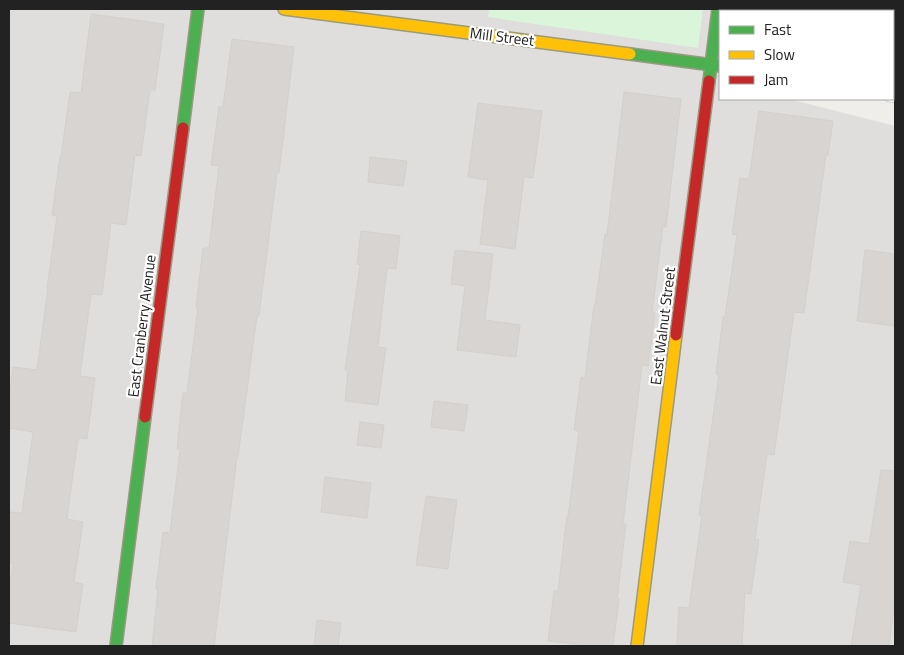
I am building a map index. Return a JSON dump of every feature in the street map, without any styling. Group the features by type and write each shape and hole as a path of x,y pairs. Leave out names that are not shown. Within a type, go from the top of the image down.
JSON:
{"street":[{"name":"East Cranberry Avenue","path":"116,646 198,9"},
{"name":"Mill Street","path":"284,9 716,65"},
{"name":"East Walnut Street","path":"637,646 716,65 718,9"}],"shaded area":[{"path":"9,9 755,9 719,10 719,100 793,100 895,126 895,646 9,646"}],"green space":[{"path":"489,9 703,9 698,48 488,17"},
{"path":"895,9 895,76 894,10 737,10"}],"building":[{"path":"91,14 164,24 155,90 150,90 141,156 135,155 126,225 111,223 102,295 91,294 80,376 95,378 87,439 78,438 67,519 83,522 74,582 83,584 76,632 9,623 9,595 13,564 9,563 9,512 22,513 33,432 9,428 9,398 13,367 37,370 57,216 52,215 60,157 70,92 81,93"},
{"path":"232,39 294,47 279,173 277,173 259,316 257,316 237,457 214,646 152,646 163,532 170,533 180,450 177,449 183,393 187,393 198,308 196,308 203,248 209,248 219,166 211,165 219,107 223,107"},
{"path":"624,92 681,99 666,227 663,226 652,313 655,313 648,366 642,365 623,524 626,524 613,646 593,646 548,641 554,591 558,591 579,431 574,430 581,377 585,378 605,234 607,235"},
{"path":"478,103 542,111 533,178 524,177 515,249 480,244 488,180 468,177"},
{"path":"759,111 833,121 828,155 826,155 804,313 794,312 774,455 767,454 755,539 759,540 751,594 745,593 742,646 677,646 679,607 689,608 702,515 699,515 719,375 716,374 723,317 725,317 737,235 732,234 740,178 749,179"},
{"path":"370,157 407,161 403,186 368,182"},
{"path":"361,231 400,236 396,269 387,268 378,347 386,348 378,405 345,401 348,371 345,370 360,265 357,264"},
{"path":"455,250 493,254 485,320 520,325 516,357 457,350 465,286 451,284"},
{"path":"865,250 895,254 895,326 857,321"},
{"path":"434,401 468,405 464,431 431,427"},
{"path":"360,422 384,425 381,448 357,445"},
{"path":"881,470 895,471 895,599 889,646 851,646 861,585 843,582 850,541 869,544"},
{"path":"325,477 371,483 367,518 321,512"},
{"path":"426,496 457,500 448,569 416,565"},
{"path":"317,620 341,623 338,646 314,646"}],"traffic: fast":[{"path":"183,128 198,9"},
{"path":"709,81 718,9"},
{"path":"630,54 719,66"},
{"path":"116,646 145,417"}],"traffic: slow":[{"path":"284,9 630,54"},
{"path":"637,646 676,335"}],"traffic: jam":[{"path":"676,335 709,81"},
{"path":"145,417 183,128"}]}
